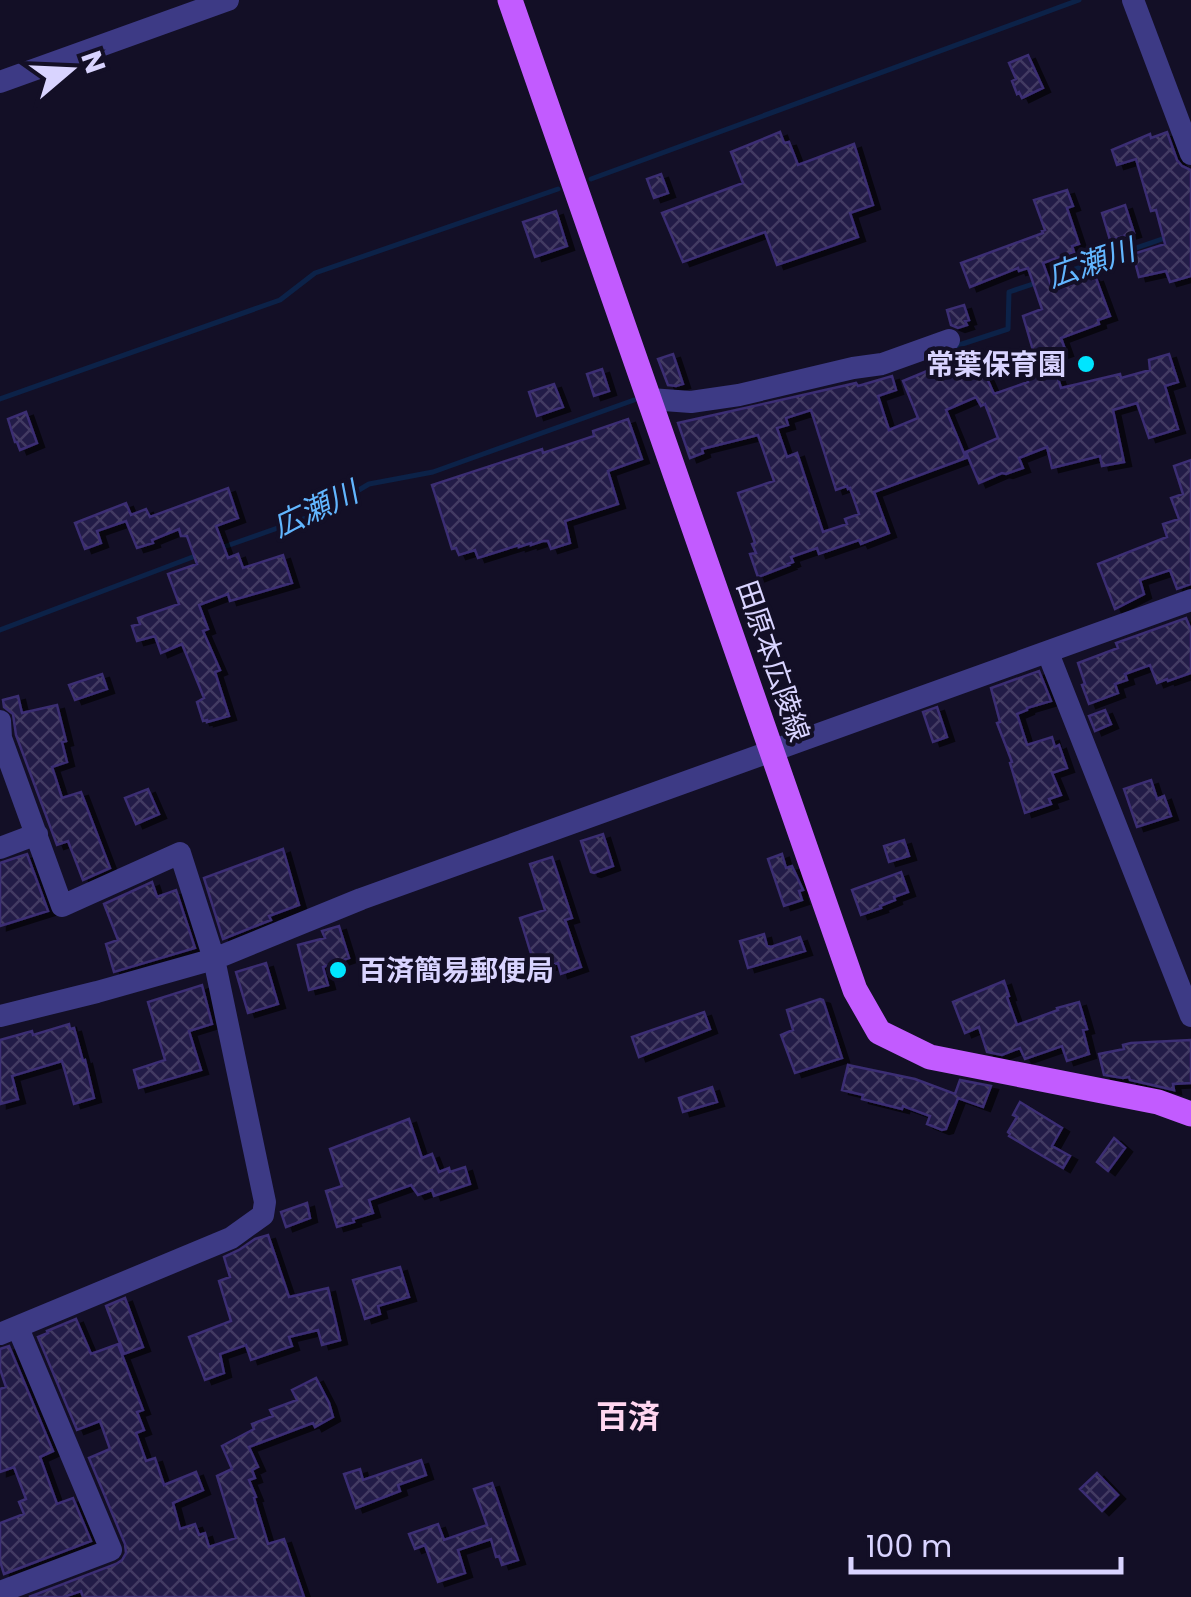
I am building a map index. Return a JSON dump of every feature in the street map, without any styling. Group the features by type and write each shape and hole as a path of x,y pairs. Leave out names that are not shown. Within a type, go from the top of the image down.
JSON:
{"main road":[{"name":"田原本広陵線","path":"510,0 855,990 879,1032 930,1057 1158,1102 1191,1114"}],"street":[{"path":"0,82 228,0"},
{"path":"1133,0 1191,154"},
{"path":"650,399 691,402 789,389 853,368 882,364 949,340"},
{"path":"0,1016 214,959 360,900 1191,600"},
{"path":"1048,653 1191,1016"},
{"path":"0,721 1,738 62,906 180,853 214,959 265,1202 263,1215 231,1238 9,1331 111,1550 0,1592"},
{"path":"0,848 37,834"}],"building":[{"path":"1028,55 1043,88 1022,98 1012,81 1016,79 1009,63"},
{"path":"780,132 784,143 789,142 798,165 854,144 873,205 850,213 858,237 777,265 765,232 683,262 662,213 743,183 731,152"},
{"path":"1167,132 1177,160 1191,170 1191,276 1170,282 1166,271 1139,277 1133,254 1165,244 1136,159 1117,165 1112,150 1150,134 1151,138"},
{"path":"661,174 668,193 654,198 647,179"},
{"path":"1067,190 1073,206 1067,208 1079,244 1072,246 1074,252 1043,263 1053,291 1096,278 1110,316 1061,338 1066,352 1051,357 1061,388 1150,370 1149,360 1169,354 1178,382 1165,386 1178,429 1149,438 1137,403 1113,410 1124,462 1102,466 1100,456 1052,468 1047,447 1019,458 1023,468 979,483 966,452 998,438 985,404 981,406 976,397 946,410 966,458 874,492 889,533 819,554 817,548 791,557 793,562 789,565 758,577 750,554 756,553 752,544 755,543 738,493 774,481 758,435 702,449 703,453 690,458 678,423 892,376 896,390 878,396 889,430 918,418 903,381 932,369 930,365 974,349 994,394 1028,382 1023,369 1037,364 1023,316 1042,309 1028,268 1018,268 970,287 961,263 1043,233 1034,200","holes":["811,410 836,490 850,488 859,514 845,519 847,524 823,532 797,453 787,457 777,428 788,425 786,418"]},
{"path":"1125,205 1134,233 1110,240 1102,213"},
{"path":"556,211 567,246 535,257 523,222"},
{"path":"964,305 967,325 951,325 947,310"},
{"path":"673,354 683,384 676,386 668,385 658,359"},
{"path":"602,369 609,391 594,396 587,374"},
{"path":"554,384 563,407 537,416 529,392"},
{"path":"26,412 37,443 20,450 8,419"},
{"path":"628,419 642,459 608,471 618,504 565,521 570,543 551,549 548,541 543,541 478,558 475,550 459,555 456,548 452,549 432,485 594,436 593,431"},
{"path":"1191,460 1191,584 1177,589 1170,570 1140,580 1144,594 1115,609 1098,564 1167,537 1163,524 1179,519 1171,498 1183,494 1174,466"},
{"path":"228,488 238,518 216,526 228,558 238,554 243,568 283,555 292,583 230,601 228,594 199,605 208,629 203,631 220,670 215,672 229,716 207,722 203,721 197,702 204,698 182,644 161,653 155,636 137,641 132,626 140,624 138,618 179,604 168,574 197,564 187,536 181,536 179,529 137,548 126,521 97,531 101,543 85,549 75,523 126,503 131,515 146,509 150,517"},
{"path":"1186,618 1191,630 1191,673 1157,683 1150,665 1125,674 1127,680 1115,684 1118,693 1089,704 1078,663 1118,648 1116,643"},
{"path":"1039,671 1051,701 1017,714 1027,745 1052,737 1067,768 1052,773 1061,795 1049,799 1051,804 1025,813 997,723 1000,722 991,688"},
{"path":"102,674 107,689 75,700 69,685"},
{"path":"18,696 22,713 57,705 67,762 52,767 62,798 81,792 110,868 83,880 68,841 57,845 16,735 13,714 4,707 3,700"},
{"path":"937,707 947,737 933,742 923,712"},
{"path":"1105,710 1111,724 1095,731 1089,716"},
{"path":"1151,780 1157,799 1164,796 1171,816 1137,827 1124,789"},
{"path":"148,789 159,814 136,824 125,798"},
{"path":"603,834 613,866 594,873 581,841"},
{"path":"904,840 909,856 889,862 884,846"},
{"path":"283,849 299,905 223,939 204,878"},
{"path":"27,854 48,911 0,926 0,863"},
{"path":"782,854 786,868 792,866 803,890 799,891 802,900 784,906 768,859"},
{"path":"552,857 572,918 565,920 581,967 561,974 558,963 536,970 520,918 545,910 530,864"},
{"path":"901,872 908,892 861,915 852,890"},
{"path":"152,882 157,897 176,890 195,948 114,972 106,944 118,940 104,904"},
{"path":"339,926 349,958 323,967 328,985 309,990 298,945 325,938 322,931"},
{"path":"764,934 767,946 771,947 800,937 805,951 748,968 740,941"},
{"path":"266,963 278,1004 248,1013 236,972"},
{"path":"1004,981 1017,1025 1079,1002 1089,1054 1067,1061 1062,1046 1025,1059 1020,1048 1002,1055 987,1052 979,1027 965,1033 953,1002"},
{"path":"202,985 212,1024 189,1031 201,1070 139,1088 134,1070 165,1060 148,1002"},
{"path":"820,999 842,1058 795,1073 781,1035 793,1030 787,1010"},
{"path":"704,1012 710,1029 639,1057 632,1037"},
{"path":"69,1024 85,1060 94,1098 74,1104 62,1061 12,1076 18,1099 0,1104 0,1040"},
{"path":"1191,1040 1191,1083 1173,1084 1174,1090 1129,1077 1104,1075 1099,1054 1124,1049 1123,1045 1131,1043"},
{"path":"848,1065 915,1079 955,1094 960,1080 991,1086 983,1107 958,1098 946,1129 942,1130 927,1124 930,1116 842,1090"},
{"path":"712,1087 717,1102 683,1112 679,1098"},
{"path":"1020,1102 1062,1128 1052,1146 1070,1156 1063,1168 1009,1136"},
{"path":"409,1119 422,1158 432,1154 439,1172 465,1167 470,1184 434,1196 432,1190 418,1195 411,1185 369,1200 373,1213 337,1227 326,1191 342,1186 330,1149"},
{"path":"1114,1138 1125,1148 1108,1171 1097,1162"},
{"path":"307,1203 310,1218 286,1227 281,1212"},
{"path":"268,1235 289,1297 328,1288 340,1340 322,1345 318,1330 289,1337 292,1346 251,1360 246,1345 220,1354 224,1373 205,1380 189,1337 231,1321 219,1281 230,1277 224,1257"},
{"path":"400,1267 409,1297 378,1306 380,1314 365,1319 353,1280"},
{"path":"125,1298 143,1347 124,1354 106,1306"},
{"path":"76,1319 91,1354 118,1344 143,1410 137,1412 144,1430 136,1433 146,1461 155,1458 164,1485 196,1472 203,1490 173,1503 180,1529 195,1524 199,1535 205,1533 209,1547 236,1538 217,1476 232,1469 222,1446 254,1429 252,1424 273,1416 270,1410 297,1400 292,1390 316,1378 333,1417 315,1427 313,1423 249,1447 258,1467 252,1470 255,1478 249,1480 268,1544 284,1539 304,1597 83,1597 81,1591 64,1597 29,1597 116,1564 126,1553 89,1458 110,1449 100,1421 77,1430 38,1337"},
{"path":"9,1346 53,1451 40,1457 57,1504 73,1498 91,1541 4,1574 0,1523 24,1514 19,1502 26,1499 14,1467 0,1472 0,1389 6,1387 0,1369 0,1349"},
{"path":"421,1460 426,1475 398,1485 400,1491 356,1508 344,1474 360,1469 363,1480"},
{"path":"1097,1473 1118,1495 1102,1511 1080,1489"},
{"path":"492,1483 518,1560 502,1565 491,1539 458,1550 465,1573 438,1582 425,1545 415,1549 409,1534 438,1524 444,1540 487,1525 474,1489"}],"waterway":[{"name":"広瀬川","path":"591,179 1079,0"},
{"name":"広瀬川","path":"0,399 280,300 315,273 558,189"},
{"name":"広瀬川","path":"1046,279 1168,237"},
{"name":"広瀬川","path":"953,347 1008,329 1009,292 1036,283"},
{"name":"広瀬川","path":"218,549 320,513 369,484 433,472 634,400"},
{"name":"広瀬川","path":"0,630 198,555"}],"place":[{"name":"常葉保育園","path":"1086,364"},
{"name":"百済簡易郵便局","path":"338,970"}],"district":[{"name":"百済","path":"628,1416"}]}
